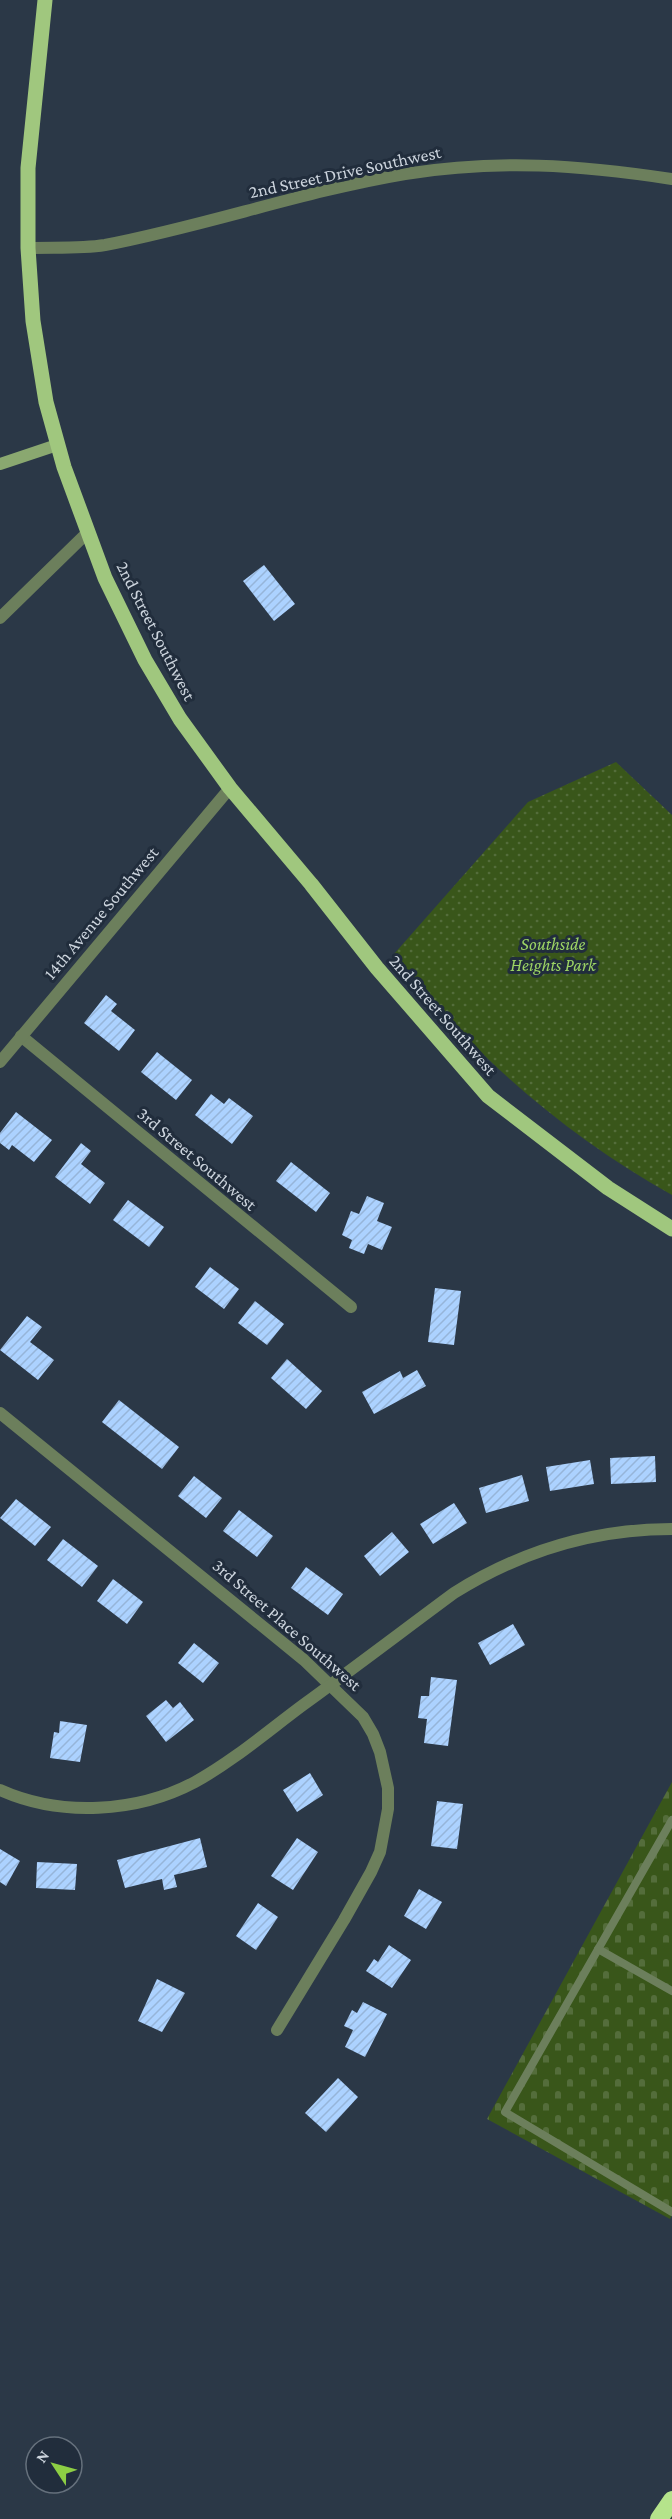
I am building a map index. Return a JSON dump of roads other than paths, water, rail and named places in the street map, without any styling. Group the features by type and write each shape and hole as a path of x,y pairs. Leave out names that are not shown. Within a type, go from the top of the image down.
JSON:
{"highway":[{"path":"659,2519 672,2500"}],"main road":[{"name":"2nd Street Southwest","path":"45,0 28,168 27,248 33,321 46,402 57,445 105,578 145,660 180,719 230,788 311,884 376,968 488,1096 608,1188 672,1229"},
{"path":"0,464 57,445"}],"street":[{"name":"2nd Street Drive Southwest","path":"27,248 103,245 339,188 434,170 494,165 555,164 672,179"},
{"path":"0,618 87,533"},
{"name":"14th Avenue Southwest","path":"0,1062 230,788"},
{"name":"3rd Street Southwest","path":"21,1036 351,1307"},
{"name":"3rd Street Place Southwest","path":"0,1413 139,1523 331,1685 363,1717 380,1752 388,1788 385,1831 371,1872 277,2030"},
{"path":"0,1790 31,1801 66,1807 97,1808 125,1805 167,1794 217,1769 454,1593 514,1560 561,1543 601,1533 672,1528"}],"lane":[{"path":"672,1820 505,2112 672,2212"},
{"path":"598,1949 672,1991"}],"park label":[{"name":"Southside Heights Park","path":"553,954"}]}
